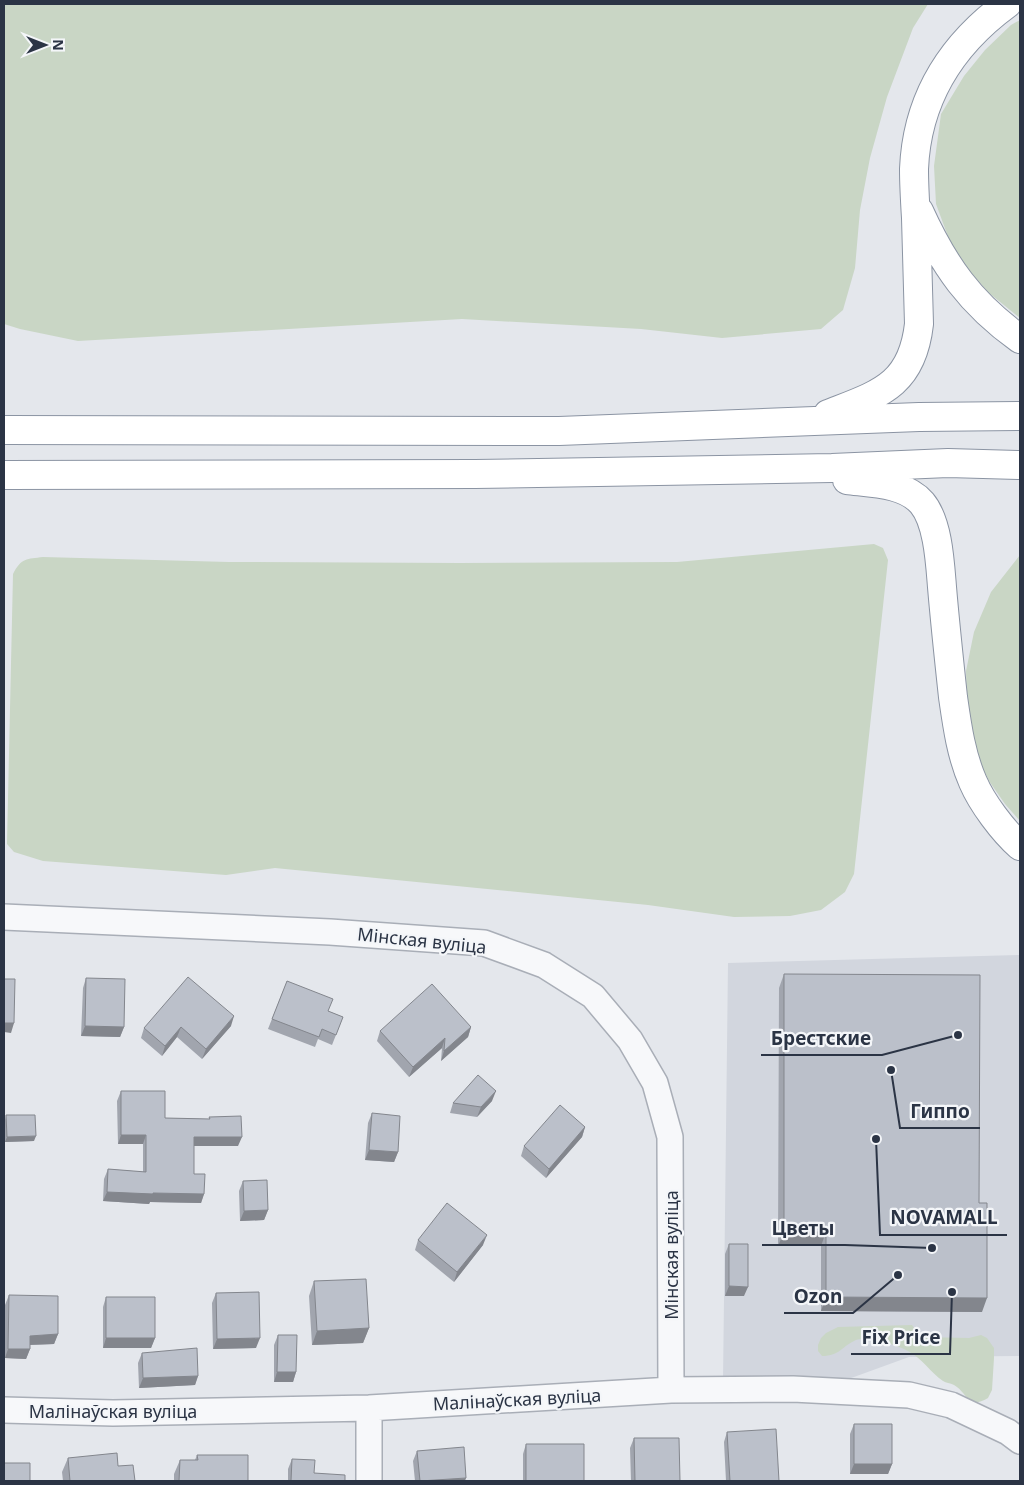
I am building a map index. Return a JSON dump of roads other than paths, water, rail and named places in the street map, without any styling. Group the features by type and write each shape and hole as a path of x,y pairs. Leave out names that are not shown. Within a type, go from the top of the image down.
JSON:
{"highway":[{"path":"807,422 873,396 888,387 901,374 911,359 916,342 918,324 914,169 918,135 926,103 941,72 963,42 986,19 1007,4"},
{"path":"915,202 944,260 962,285 983,308 1020,339"},
{"path":"4,430 558,432 918,416 1020,416"},
{"path":"4,475 475,474 948,463 1020,464"},
{"path":"766,468 884,485 907,491 922,503 931,521 939,545 949,663 961,746 973,783 992,814 1020,846"}],"street":[{"name":"Мінская вуліца","path":"4,917 339,932 484,943 544,965 593,996 630,1040 656,1083 670,1137 671,1390"},
{"name":"Малінаўская вуліца","path":"4,1410 114,1413 369,1408 671,1390 793,1389 909,1395 950,1405 1008,1432 1020,1441"},
{"path":"369,1408 369,1481"}],"place":[{"name":"Брестские","path":"958,1035"},
{"name":"Гиппо","path":"891,1070"},
{"name":"NOVAMALL","path":"876,1139"},
{"name":"Цветы","path":"932,1248"},
{"name":"Ozon","path":"898,1275"},
{"name":"Fix Price","path":"952,1292"}]}
